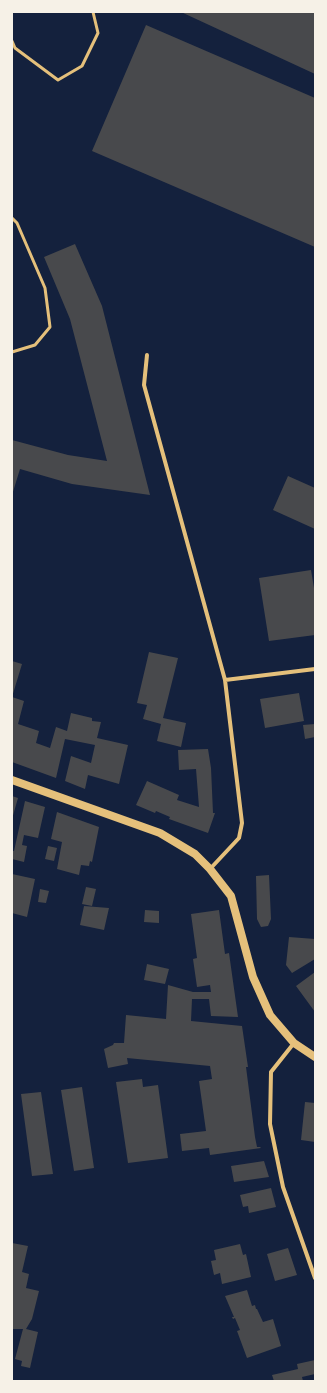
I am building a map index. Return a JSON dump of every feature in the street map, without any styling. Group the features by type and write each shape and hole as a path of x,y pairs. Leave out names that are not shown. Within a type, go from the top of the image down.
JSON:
{"main road":[{"path":"12,780 160,833 195,854 210,869 231,896 252,977 270,1015 294,1043 315,1057"}],"street":[{"path":"147,355 144,385 225,680 242,823 239,838 210,869"},
{"path":"225,680 315,669"},
{"path":"294,1043 271,1072 270,1124 283,1187 315,1278"}],"lane":[{"path":"12,41 15,48 58,80 82,66 98,33 93,12"},
{"path":"12,218 17,223 45,288 50,327 36,345 12,352"}],"building":[{"path":"181,12 315,12 315,74"},
{"path":"146,25 315,98 315,247 92,151"},
{"path":"75,244 102,306 150,495 72,484 20,469 12,495 12,440 68,455 107,461 70,319 44,257"},
{"path":"288,476 315,488 315,529 273,510"},
{"path":"311,570 315,594 315,635 269,641 259,578"},
{"path":"149,652 178,658 163,718 186,723 181,747 157,741 161,724 143,719 147,705 137,703"},
{"path":"12,661 22,664 12,697"},
{"path":"299,693 304,721 265,728 260,699"},
{"path":"12,697 24,701 18,724 39,731 36,743 50,748 56,727 67,731 71,713 92,718 92,721 101,722 97,738 128,745 119,784 88,775 85,789 65,781 71,756 91,763 95,745 65,739 56,778 12,762"},
{"path":"315,724 315,737 305,739 303,725"},
{"path":"208,749 211,768 213,813 215,813 208,833 169,819 170,817 156,811 155,813 136,805 147,781 179,795 177,800 199,807 196,769 179,770 178,750"},
{"path":"12,796 18,798 12,819"},
{"path":"25,801 45,807 38,838 24,835 22,845 27,846 24,862 12,859 12,851 14,851"},
{"path":"57,812 99,827 92,862 90,861 89,866 81,865 79,875 57,869 62,842 51,839"},
{"path":"48,846 57,848 54,861 45,859"},
{"path":"12,874 35,879 27,917 12,913"},
{"path":"269,875 271,919 268,926 261,927 257,919 256,876"},
{"path":"86,887 96,889 92,906 82,904"},
{"path":"40,889 49,891 46,903 38,902"},
{"path":"84,906 109,908 104,930 80,925"},
{"path":"145,910 159,911 159,923 144,922"},
{"path":"219,910 225,954 229,953 238,1017 211,1016 209,999 192,999 191,1021 242,1026 255,1137 257,1147 261,1148 210,1155 209,1148 182,1151 180,1134 206,1131 199,1081 212,1079 210,1066 127,1058 128,1064 108,1068 104,1049 113,1045 114,1043 124,1043 126,1015 166,1019 168,985 193,992 211,992 210,985 197,987 193,959 197,958 191,914"},
{"path":"289,937 315,939 315,959 292,973 286,965"},
{"path":"147,964 169,969 165,984 144,980"},
{"path":"315,972 315,1012 296,986"},
{"path":"142,1079 143,1087 158,1085 168,1158 128,1163 116,1082"},
{"path":"82,1087 94,1168 74,1171 61,1090"},
{"path":"41,1092 53,1174 32,1176 21,1094"},
{"path":"305,1102 315,1103 315,1142 301,1140"},
{"path":"264,1161 269,1177 234,1182 231,1166"},
{"path":"271,1188 276,1207 249,1213 248,1206 243,1207 240,1195"},
{"path":"12,1243 28,1246 22,1272 29,1274 26,1288 39,1291 32,1319 26,1329 38,1332 30,1368 21,1366 22,1361 15,1359 23,1329 12,1329"},
{"path":"240,1244 243,1255 246,1254 251,1277 222,1284 220,1273 214,1275 211,1261 216,1260 214,1250"},
{"path":"288,1248 297,1275 275,1281 267,1254"},
{"path":"247,1290 252,1306 255,1305 263,1322 273,1319 281,1346 247,1358 237,1331 240,1330 235,1318 233,1319 232,1317 234,1317 225,1296"},
{"path":"315,1360 315,1374 302,1377 303,1381 274,1381 272,1375 298,1369 297,1364"}]}
